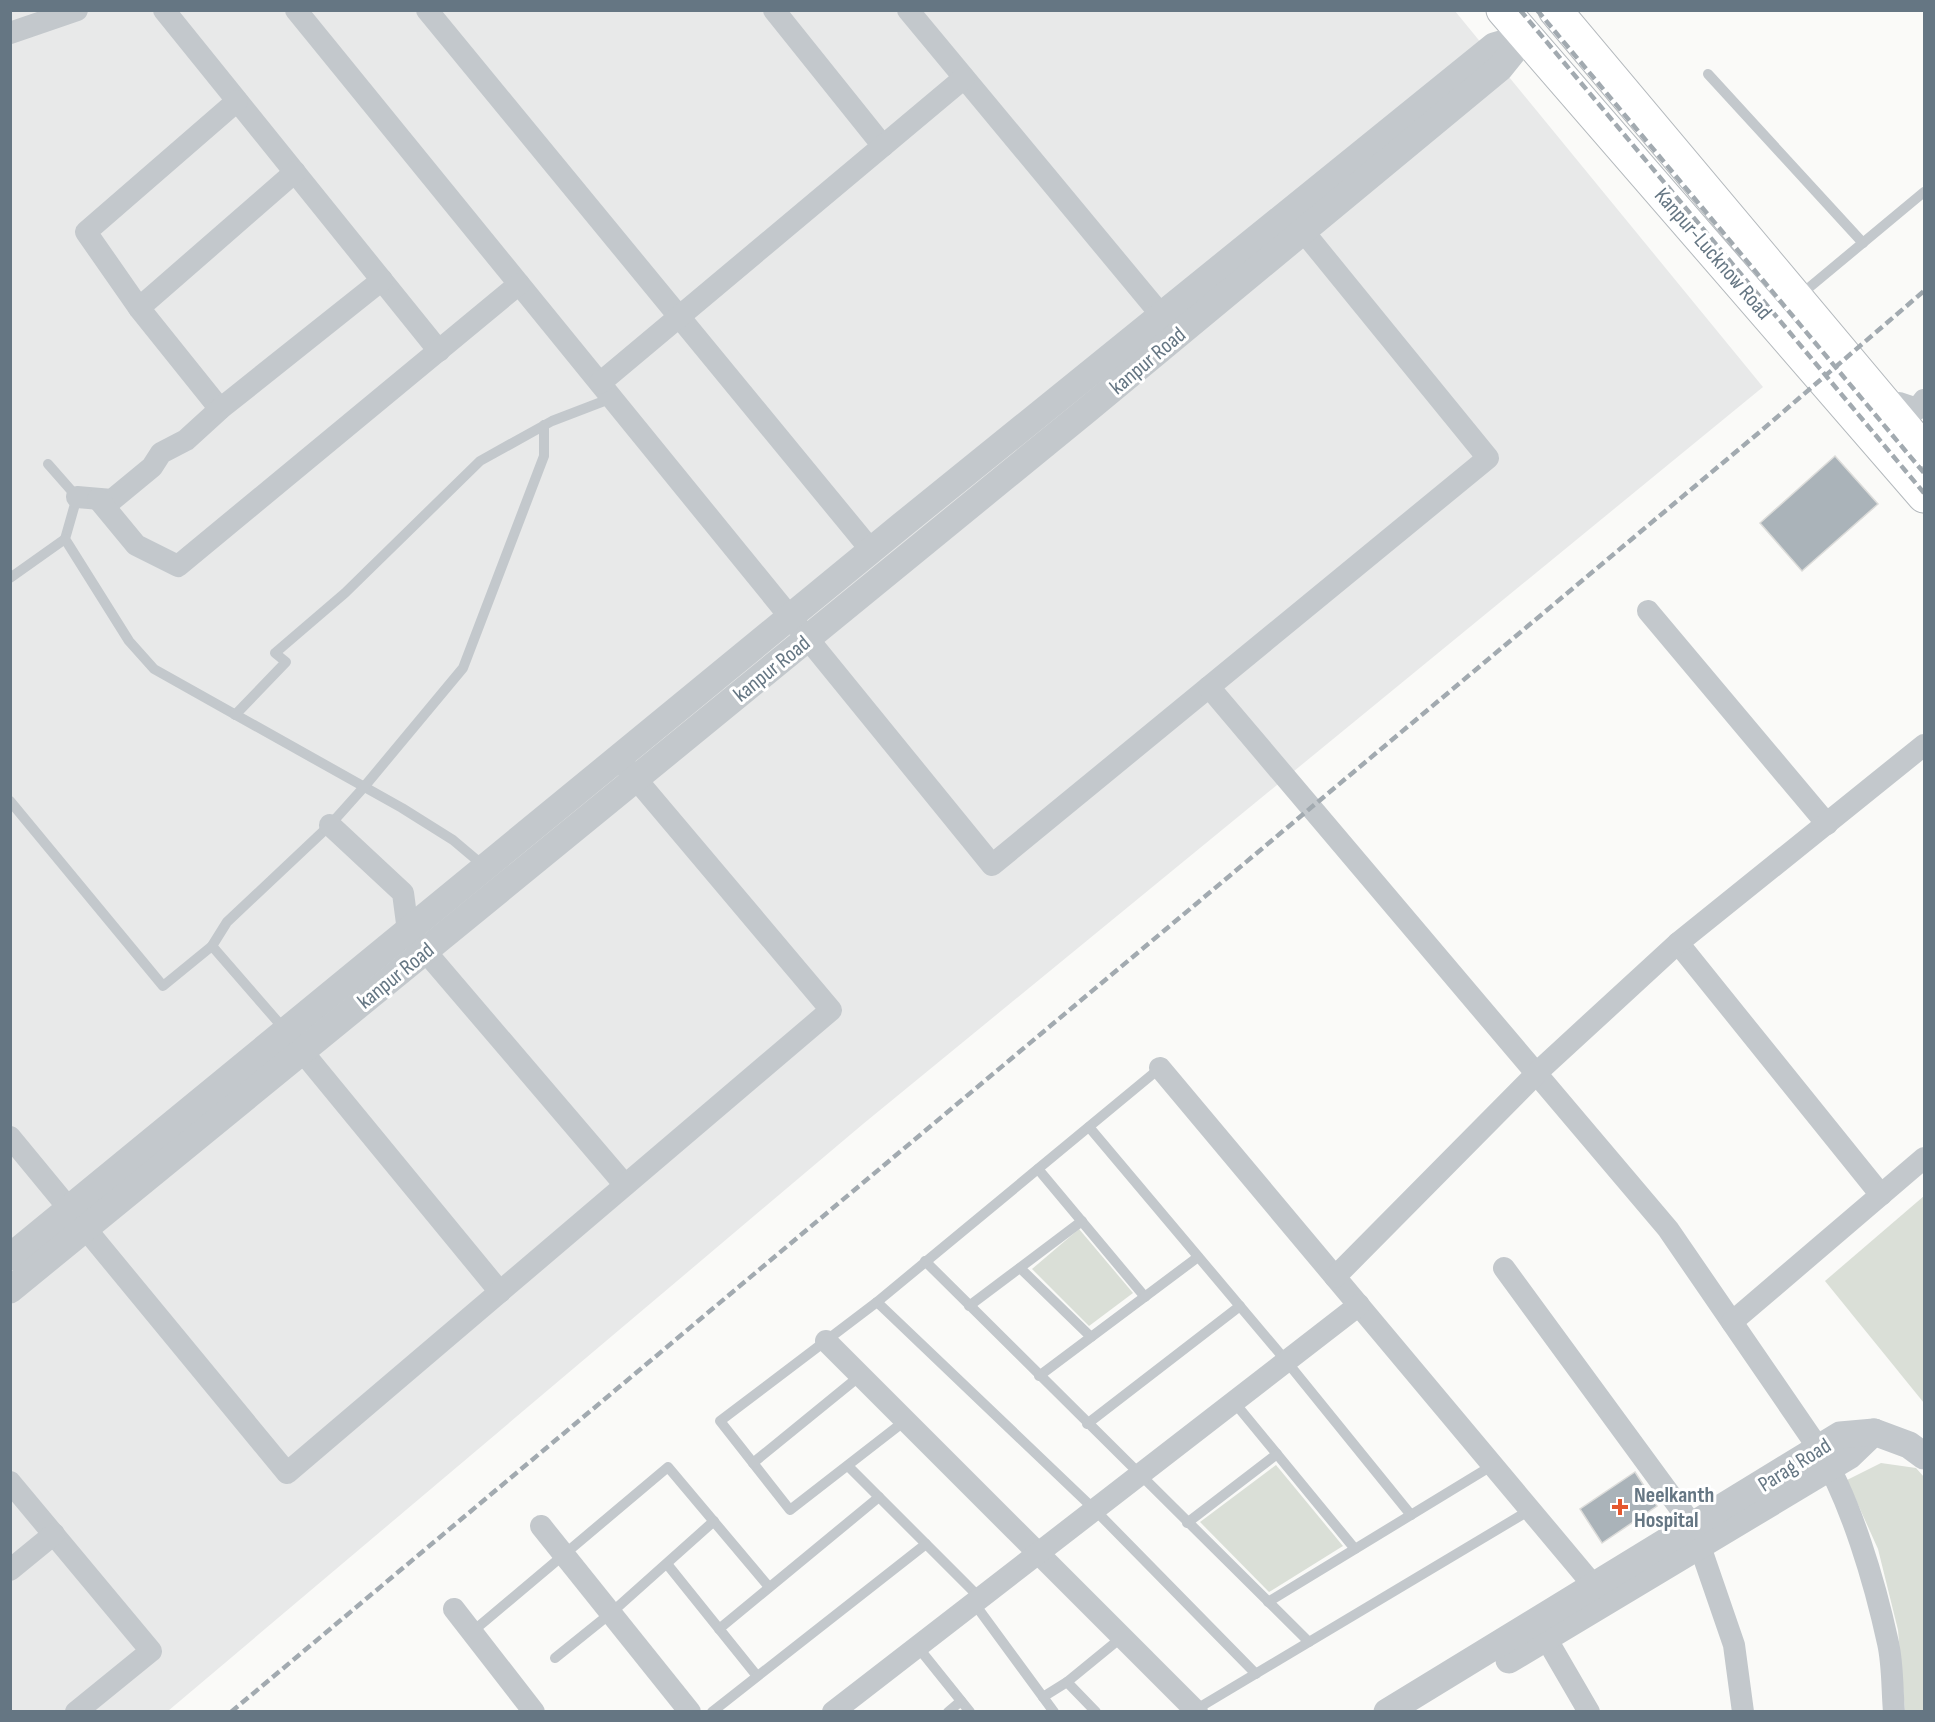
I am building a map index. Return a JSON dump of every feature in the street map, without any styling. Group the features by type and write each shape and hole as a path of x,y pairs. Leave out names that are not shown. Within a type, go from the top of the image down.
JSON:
{"highway":[{"name":"Kanpur-Lucknow Road","path":"1503,10 1924,496"},
{"name":"Kanpur-Lucknow Road","path":"1555,10 1924,450"}],"street":[{"path":"12,31 77,10"},
{"path":"164,10 439,351"},
{"path":"296,10 992,866 1488,458 1303,231"},
{"path":"427,10 871,550"},
{"path":"774,10 883,146"},
{"path":"908,10 1169,325"},
{"path":"10,1257 78,1219 286,1031 871,550 1169,325 1494,46 1525,38"},
{"name":"kanpur Road","path":"10,1290 78,1219 303,1052 808,638 1169,325 1303,231 1500,68 1525,38"},
{"path":"606,390 679,317 964,78"},
{"path":"220,409 139,308 86,232 237,101"},
{"path":"139,308 295,172"},
{"path":"87,498 112,500 152,466 161,453 186,440 220,409 382,280"},
{"path":"87,498 135,545 178,566 519,284"},
{"path":"1889,408 1899,403 1917,409 1924,400"},
{"path":"1648,611 1827,824"},
{"path":"1209,687 1668,1229 1824,1458 1858,1538 1888,1644 1894,1712"},
{"path":"1335,1277 1538,1074 1678,943 1924,745"},
{"path":"10,1137 287,1473 831,1010 618,758"},
{"path":"330,825 403,893 408,931 626,1185"},
{"path":"1678,943 1881,1195"},
{"path":"286,1031 500,1292"},
{"path":"1160,1068 1601,1594"},
{"path":"1732,1322 1924,1158"},
{"path":"1504,1268 1696,1536 1734,1645 1743,1712"},
{"path":"833,1712 1359,1305"},
{"path":"826,1341 1196,1711"},
{"name":"Parag Road","path":"1387,1712 1601,1594 1824,1458 1840,1435 1874,1432 1909,1445 1924,1456"},
{"path":"10,1482 151,1651 76,1712"},
{"path":"542,1526 690,1712"},
{"path":"10,1570 54,1534"},
{"name":"Parag Road","path":"1423,1712 1546,1638 1601,1594"},
{"path":"454,1609 534,1712"},
{"path":"1546,1638 1589,1712"}],"lane":[{"path":"1708,74 1863,243"},
{"path":"1796,298 1924,192"},
{"path":"235,715 286,662 275,653 345,593 480,461 606,390"},
{"path":"10,801 164,986 212,946 227,922 330,825 463,668 544,456 544,425"},
{"path":"10,578 65,539 87,498 48,464"},
{"path":"65,539 129,641 153,669 364,787 453,840 486,867"},
{"path":"212,946 286,1031"},
{"path":"906,1420 790,1510 720,1421 877,1302 1160,1068"},
{"path":"1089,1127 1287,1362 1411,1515"},
{"path":"1038,1168 1144,1297"},
{"path":"969,1306 1082,1221"},
{"path":"1039,1376 1198,1257"},
{"path":"925,1261 1139,1476 1309,1642"},
{"path":"1020,1268 1091,1337"},
{"path":"877,1302 1095,1510 1256,1674"},
{"path":"1087,1424 1240,1306"},
{"path":"753,1463 861,1375"},
{"path":"1234,1402 1355,1549"},
{"path":"1187,1523 1277,1454"},
{"path":"1268,1602 1493,1465"},
{"path":"848,1466 926,1544 977,1601 1054,1712"},
{"path":"472,1632 668,1467 769,1587"},
{"path":"719,1629 879,1497"},
{"path":"1196,1711 1530,1510"},
{"path":"555,1658 611,1613 714,1521"},
{"path":"712,1712 926,1544"},
{"path":"666,1564 757,1676"},
{"path":"1043,1697 1067,1682 1122,1636"},
{"path":"917,1646 970,1712"},
{"path":"1067,1682 1096,1712"},
{"path":"948,1712 961,1701"}],"shaded area":[{"path":"11,11 1455,11 1763,387 863,1124 168,1711 11,1712"},
{"path":"1924,1196 1924,1403 1825,1281"},
{"path":"1079,1229 1133,1293 1089,1326 1032,1269"},
{"path":"1881,1463 1916,1468 1924,1477 1924,1711 1905,1711 1898,1630 1878,1549 1847,1480"},
{"path":"1276,1465 1343,1546 1269,1592 1200,1522"}],"building":[{"path":"1835,456 1878,504 1802,571 1760,523"},
{"path":"1635,1472 1657,1506 1602,1543 1580,1509"}],"railway":[{"path":"1520,10 1924,493"},
{"path":"1537,10 1924,473"},
{"path":"231,1712 1762,430 1924,291"}],"place":[{"name":"Neelkanth Hospital","path":"1620,1507"}]}
